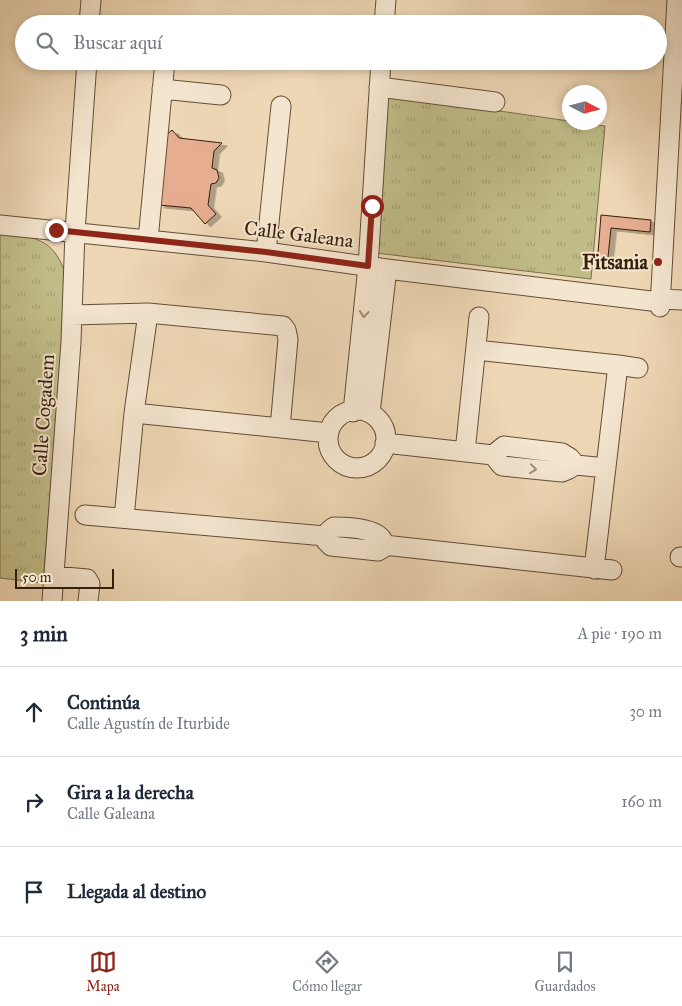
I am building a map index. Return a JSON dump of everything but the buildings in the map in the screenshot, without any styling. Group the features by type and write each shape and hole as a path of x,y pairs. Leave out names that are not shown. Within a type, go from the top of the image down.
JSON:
{"street":[{"path":"90,15 91,0"},
{"path":"385,15 386,0"},
{"path":"657,302 674,177 677,0"},
{"name":"Calle Cogadem","path":"52,601 72,316 75,232 86,70"},
{"path":"148,240 164,70"},
{"path":"361,412 380,70"},
{"path":"379,87 495,102"},
{"path":"162,89 221,95"},
{"path":"266,252 281,106"},
{"name":"Calle Galeana","path":"0,225 266,252 387,269 657,302"},
{"path":"361,412 387,269"},
{"path":"657,302 682,300"},
{"path":"657,302 682,310"},
{"path":"124,518 134,413 148,313"},
{"path":"72,316 148,313 282,326 286,330 288,339 280,428"},
{"path":"465,452 479,317"},
{"path":"476,350 638,368"},
{"path":"85,515 325,536 334,527 350,527 372,532 383,540 384,544 603,570 606,468 618,365"},
{"path":"361,412 380,422 384,430 385,443 382,454 377,460 362,468 354,468 339,462 334,456 328,441 329,433 332,425 343,414 361,412"},
{"path":"134,413 329,433"},
{"path":"385,443 493,455 504,446 514,447 562,453 576,465 606,468"},
{"path":"54,576 87,579 90,584 88,601"}],"green space":[{"path":"388,95 562,120 562,130 605,130 591,279 376,253"},
{"path":"0,233 26,236 44,243 58,257 68,282 43,583 0,578"}],"place":[{"name":"Fitsania","path":"658,262"}],"route":[{"path":"56,230 266,252 368,266 372,206"}]}
